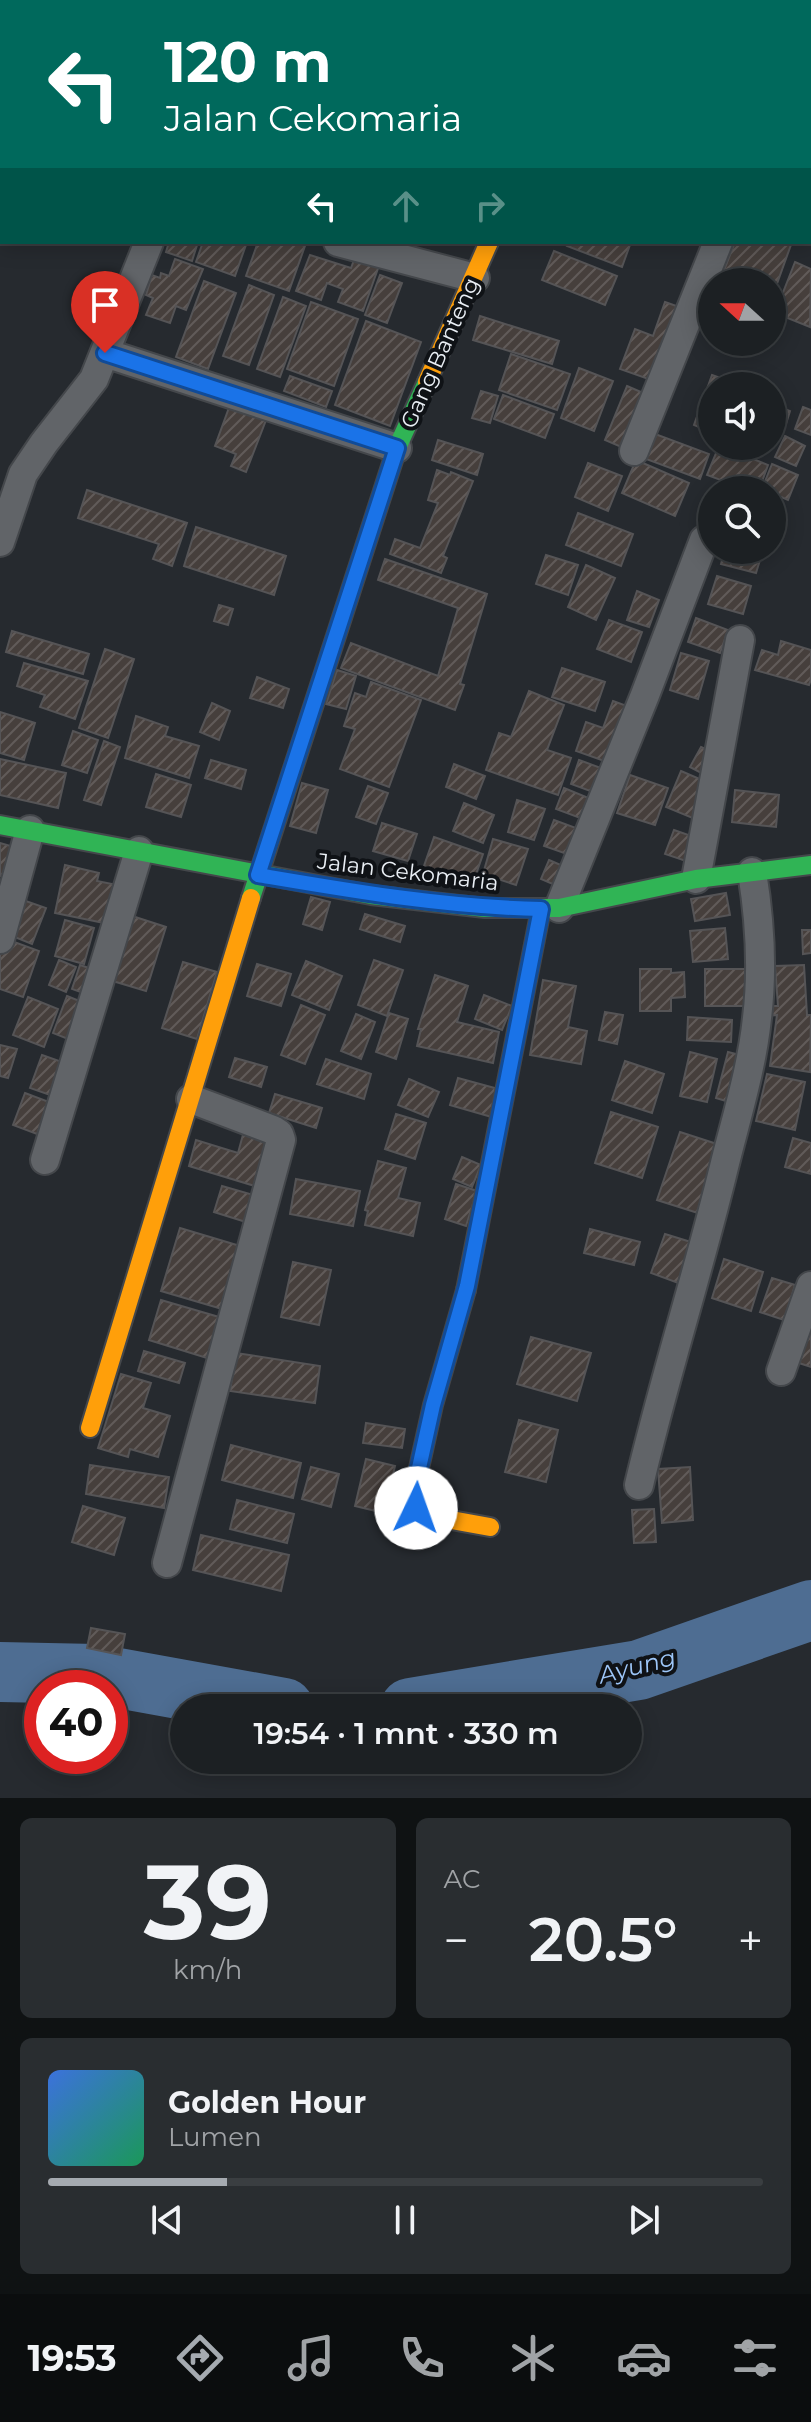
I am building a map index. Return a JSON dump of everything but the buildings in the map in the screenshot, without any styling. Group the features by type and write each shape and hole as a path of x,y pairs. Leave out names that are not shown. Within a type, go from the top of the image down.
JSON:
{"street":[{"path":"0,542 23,474 94,379 148,244"},
{"path":"346,244 475,278"},
{"name":"Gang Banteng","path":"90,1428 258,875 397,448 488,244"},
{"path":"634,451 717,244"},
{"path":"105,353 397,448"},
{"path":"490,1527 424,1515 416,1508 415,1486 433,1405 467,1286 550,908 698,554"},
{"path":"696,879 740,640"},
{"name":"Jalan Cekomaria","path":"0,825 371,895 485,908 550,908 696,879 811,865"},
{"path":"0,939 30,830"},
{"path":"45,1160 139,851"},
{"path":"639,1485 658,1404 707,1237 752,1055 760,981 759,915 752,872"},
{"path":"167,1563 281,1140 273,1130 191,1099"},
{"path":"781,1371 811,1286"}],"waterway":[{"name":"Ayung","path":"494,1694 639,1670 811,1610"},
{"name":"Ayung","path":"0,1672 96,1674 207,1694"}],"traffic: fast":[{"path":"251,898 397,448 427,382"},
{"path":"0,825 371,895 485,908 559,908 696,879 811,865"},
{"path":"466,1290 541,909"}],"traffic: slow":[{"path":"427,382 488,244"},
{"path":"90,1428 251,898"},
{"path":"466,1290 433,1405 415,1486 416,1508 424,1515 490,1527"}],"route":[{"path":"105,353 397,448 258,875 444,904 541,909 467,1286 433,1405 415,1486 416,1508"}]}
